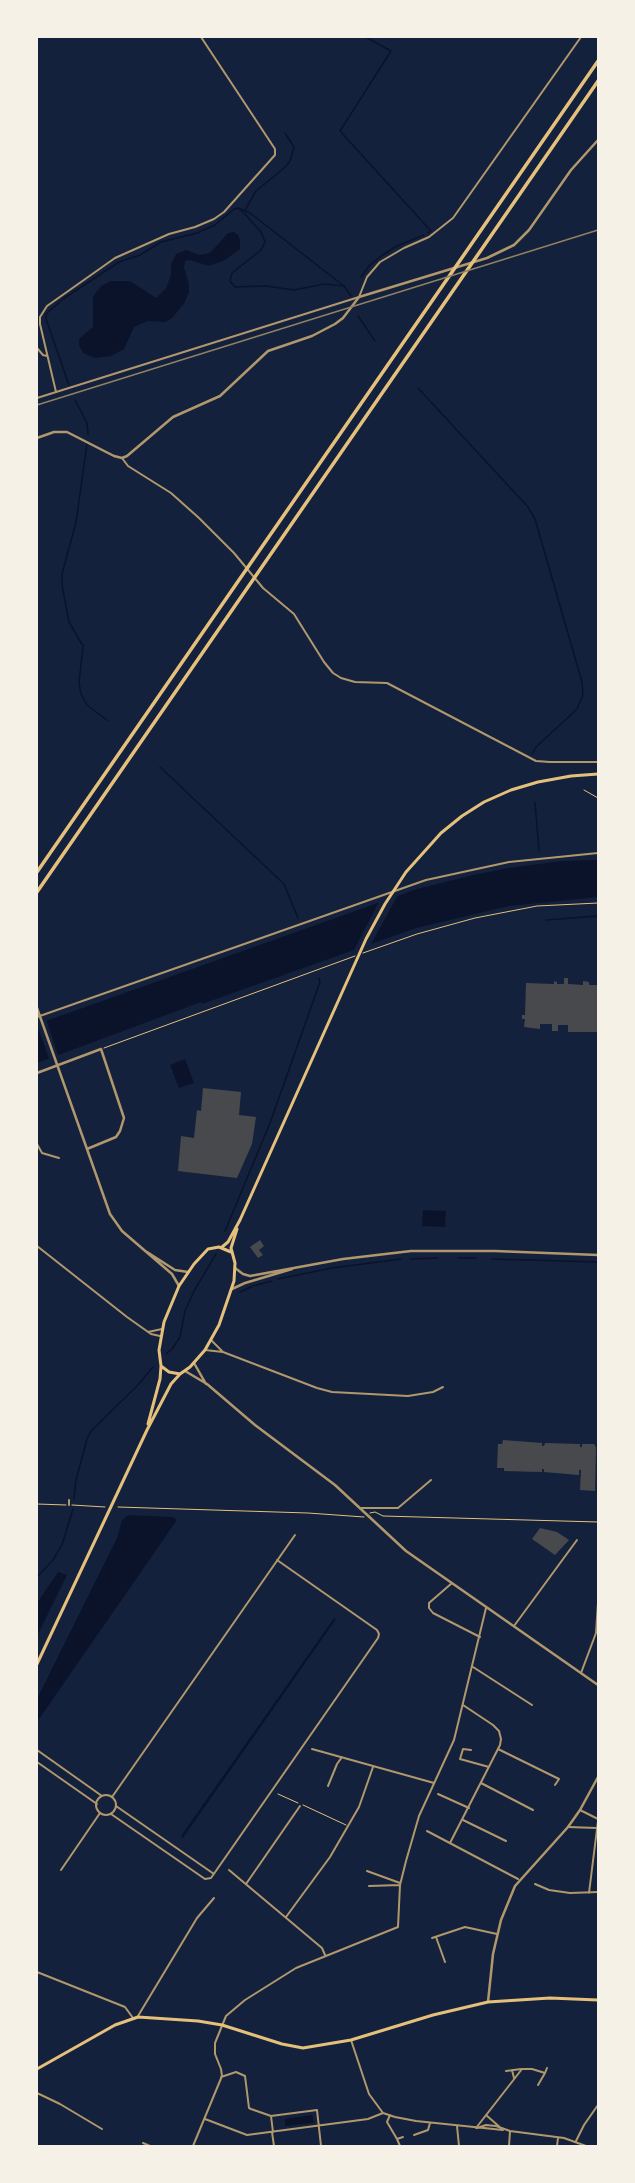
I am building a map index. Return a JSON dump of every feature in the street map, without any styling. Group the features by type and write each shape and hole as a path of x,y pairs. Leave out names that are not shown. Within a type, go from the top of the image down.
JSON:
{"highway":[{"path":"37,872 598,61"},
{"path":"37,892 598,82"}],"main road":[{"path":"147,1430 160,1379 161,1366 158,1354 160,1336 179,1286 188,1272 208,1250 222,1247 228,1242 240,1220 350,974 385,904 406,872 441,833 462,816 484,802 510,790 538,782 571,776 598,774"},
{"path":"37,1664 147,1430 171,1384 180,1374 185,1372 194,1363 205,1350 224,1316 232,1289 235,1268 231,1252 232,1244 240,1220"},
{"path":"222,1247 231,1252"},
{"path":"161,1366 169,1372 180,1374"},
{"path":"37,2069 115,2025 138,2017 198,2021 222,2025 295,2048 351,2040 421,2018 488,2002 550,1998 598,2000"}],"street":[{"path":"56,392 47,356 40,317 47,306 115,258 169,234 195,227 214,219 224,212 275,155 275,149 201,37"},
{"path":"122,458 133,452 173,417 220,396 268,351 312,336 335,324 346,315 359,297 368,277 380,262 404,248 429,237 453,218 581,37"},
{"path":"37,398 487,258 514,245 529,230 576,165 598,140"},
{"path":"37,348 43,355 47,356"},
{"path":"37,438 54,432 67,432 122,458 133,469 171,493 209,528 263,588 294,614 324,662 333,673 341,678 350,681 381,682 392,685 536,761 598,762"},
{"path":"37,1017 426,880 509,862 598,853"},
{"path":"37,1008 113,1219 122,1231 172,1274 179,1286"},
{"path":"37,1074 101,1049 124,1118 120,1131 110,1140 87,1149"},
{"path":"37,1144 42,1153 59,1158"},
{"path":"37,1246 127,1318 148,1332 160,1336"},
{"path":"144,1250 175,1270 188,1272"},
{"path":"235,1268 243,1274 250,1276 364,1256 411,1251 495,1251 598,1255"},
{"path":"232,1289 245,1283 295,1268"},
{"path":"148,1332 162,1329"},
{"path":"211,1340 223,1352"},
{"path":"205,1350 223,1352 317,1388 332,1392 382,1396 408,1396 426,1394 443,1387"},
{"path":"194,1363 207,1384"},
{"path":"185,1372 207,1384 255,1425 335,1485 406,1551 598,1685"},
{"path":"361,1508 398,1508 432,1480"},
{"path":"69,1500 70,1505"},
{"path":"112,1797 295,1535"},
{"path":"513,1626 577,1540"},
{"path":"100,1813 111,1814 205,1879 210,1880 379,1636 377,1630 277,1560"},
{"path":"452,1583 429,1603 428,1608 433,1613 480,1637"},
{"path":"581,1673 596,1633 598,1603"},
{"path":"193,2146 221,2077 221,2069 214,2049 214,2043 226,2016 245,2000 296,1968 325,1955 398,1927 400,1884 419,1816 454,1740 473,1667 486,1608"},
{"path":"473,1667 532,1704"},
{"path":"450,1843 498,1749 501,1739 499,1731 493,1725 463,1706"},
{"path":"312,1749 434,1783"},
{"path":"471,1750 463,1749 460,1759 489,1767"},
{"path":"498,1749 558,1779 555,1785"},
{"path":"37,1750 102,1796 112,1797"},
{"path":"328,1786 337,1764 342,1757"},
{"path":"37,1762 97,1804 100,1813"},
{"path":"286,1917 330,1857 348,1826 359,1807 373,1767"},
{"path":"488,2002 492,1954 505,1908 518,1880 568,1827 580,1810 598,1778"},
{"path":"481,1783 533,1810"},
{"path":"438,1794 469,1808"},
{"path":"97,1804 102,1796"},
{"path":"112,1797 116,1806 214,1874"},
{"path":"111,1814 116,1806"},
{"path":"246,1884 300,1806"},
{"path":"580,1810 598,1820 589,1893"},
{"path":"61,1870 100,1813"},
{"path":"463,1820 506,1841"},
{"path":"568,1827 597,1828"},
{"path":"427,1831 518,1880"},
{"path":"229,1870 322,1948 325,1955"},
{"path":"367,1871 400,1884"},
{"path":"369,1886 400,1884"},
{"path":"535,1884 549,1890 570,1893 598,1892"},
{"path":"138,2017 197,1918 214,1898"},
{"path":"432,1938 465,1926 497,1934"},
{"path":"436,1937 445,1962"},
{"path":"37,1972 125,2007 132,2018"},
{"path":"351,2040 369,2094 383,2112 390,2115 430,2123 476,2128 486,2125 503,2130 576,2141 586,2146"},
{"path":"538,2085 547,2068"},
{"path":"476,2128 522,2069"},
{"path":"506,2072 512,2070 532,2069 545,2073"},
{"path":"512,2070 514,2078"},
{"path":"221,2077 236,2072 245,2076 249,2108 271,2116 317,2110 321,2146"},
{"path":"37,2094 60,2104 102,2129"},
{"path":"576,2141 584,2125 598,2105"},
{"path":"205,2119 247,2134 319,2127 368,2119 383,2112"},
{"path":"486,2114 503,2130"},
{"path":"390,2115 386,2122 400,2146"},
{"path":"271,2116 274,2146"},
{"path":"414,2135 430,2130 430,2123"},
{"path":"457,2126 459,2146"},
{"path":"509,2146 510,2131"},
{"path":"397,2139 404,2137"},
{"path":"557,2146 558,2138"},
{"path":"143,2143 150,2146"}],"path":[{"path":"584,790 598,798"},
{"path":"101,1049 416,934 475,918 537,906 598,903"},
{"path":"37,1504 70,1505"},
{"path":"74,1505 105,1507"},
{"path":"118,1507 356,1515 360,1518 374,1512 383,1516 598,1522"},
{"path":"279,1794 348,1826"}],"water":[{"path":"234,232 238,235 240,240 240,249 225,260 209,266 190,260 185,261 184,268 189,284 189,292 184,304 172,318 165,322 148,321 134,327 124,349 111,356 95,358 83,353 79,345 79,339 93,327 93,297 101,286 111,281 130,281 156,298 166,288 171,275 171,264 176,254 186,250 200,255 210,253 228,233"},
{"path":"598,860 598,897 509,906 416,928 202,1004 201,1002 37,1063 37,1025 46,1021 417,889 509,868 562,861"},
{"path":"185,1059 194,1083 179,1088 170,1065"},
{"path":"423,1210 446,1211 445,1227 422,1226"},
{"path":"128,1515 173,1517 177,1520 37,1722 37,1699 117,1538 122,1520"},
{"path":"58,1572 67,1575 37,1636 37,1603"},
{"path":"334,1618 336,1619 183,1838 181,1836"},
{"path":"312,2115 313,2123 285,2125 285,2119"}],"pier":[{"path":"399,893 370,946 353,952 380,900"},
{"path":"46,1019 59,1058 50,1061 37,1025 37,1022"}],"building":[{"path":"564,978 568,978 568,984 583,985 583,981 589,982 589,985 598,985 598,1032 568,1032 568,1025 558,1025 558,1031 552,1031 552,1024 540,1024 540,1029 524,1027 525,1019 522,1019 522,1015 525,1015 526,983 554,984 554,981 557,982 557,984 564,984"},
{"path":"203,1088 241,1092 239,1115 256,1117 252,1144 237,1178 178,1171 181,1136 194,1138 197,1110 201,1111"},
{"path":"260,1240 264,1246 259,1250 263,1255 258,1258 250,1247"},
{"path":"503,1440 542,1443 542,1446 544,1446 545,1443 580,1444 580,1447 582,1447 582,1444 594,1444 596,1447 595,1491 580,1490 581,1470 579,1470 579,1475 544,1472 544,1469 542,1469 542,1472 504,1471 504,1468 497,1468 498,1444 502,1444"},
{"path":"540,1528 557,1532 569,1540 555,1555 532,1539"}],"waterway":[{"path":"366,37 391,51 340,131 431,231 428,233"},
{"path":"245,210 256,191 284,168 290,161 294,147 285,133"},
{"path":"238,208 250,213 344,286"},
{"path":"69,385 46,319 46,314 63,299 119,262 140,255 161,242 197,233 215,225 234,209 238,208 244,213 261,232 265,242 261,250 232,273 230,281 235,287 266,286 294,290 324,284 344,286 351,296"},
{"path":"361,277 369,266 381,256 397,246 424,235"},
{"path":"358,316 375,341"},
{"path":"418,388 528,507 535,519 582,682 583,695 577,709 536,747 532,754"},
{"path":"75,400 87,423 88,434"},
{"path":"87,444 76,522 62,574 62,585 69,622 83,646 79,683 81,694 87,705 108,721"},
{"path":"160,767 284,884 298,918"},
{"path":"535,802 539,851"},
{"path":"546,920 598,916"},
{"path":"225,1231 270,1123 320,982 319,978"},
{"path":"166,1354 172,1349 180,1337 185,1311 194,1291 216,1254"},
{"path":"410,1259 438,1258"},
{"path":"458,1258 476,1258"},
{"path":"278,1279 332,1268 401,1259"},
{"path":"492,1259 598,1262"},
{"path":"240,1292 253,1286 272,1281"},
{"path":"74,1499 76,1480 87,1439 91,1431 137,1386 153,1367"},
{"path":"37,1577 53,1560 62,1545 73,1509"}],"railway":[{"path":"37,405 598,230"}]}
